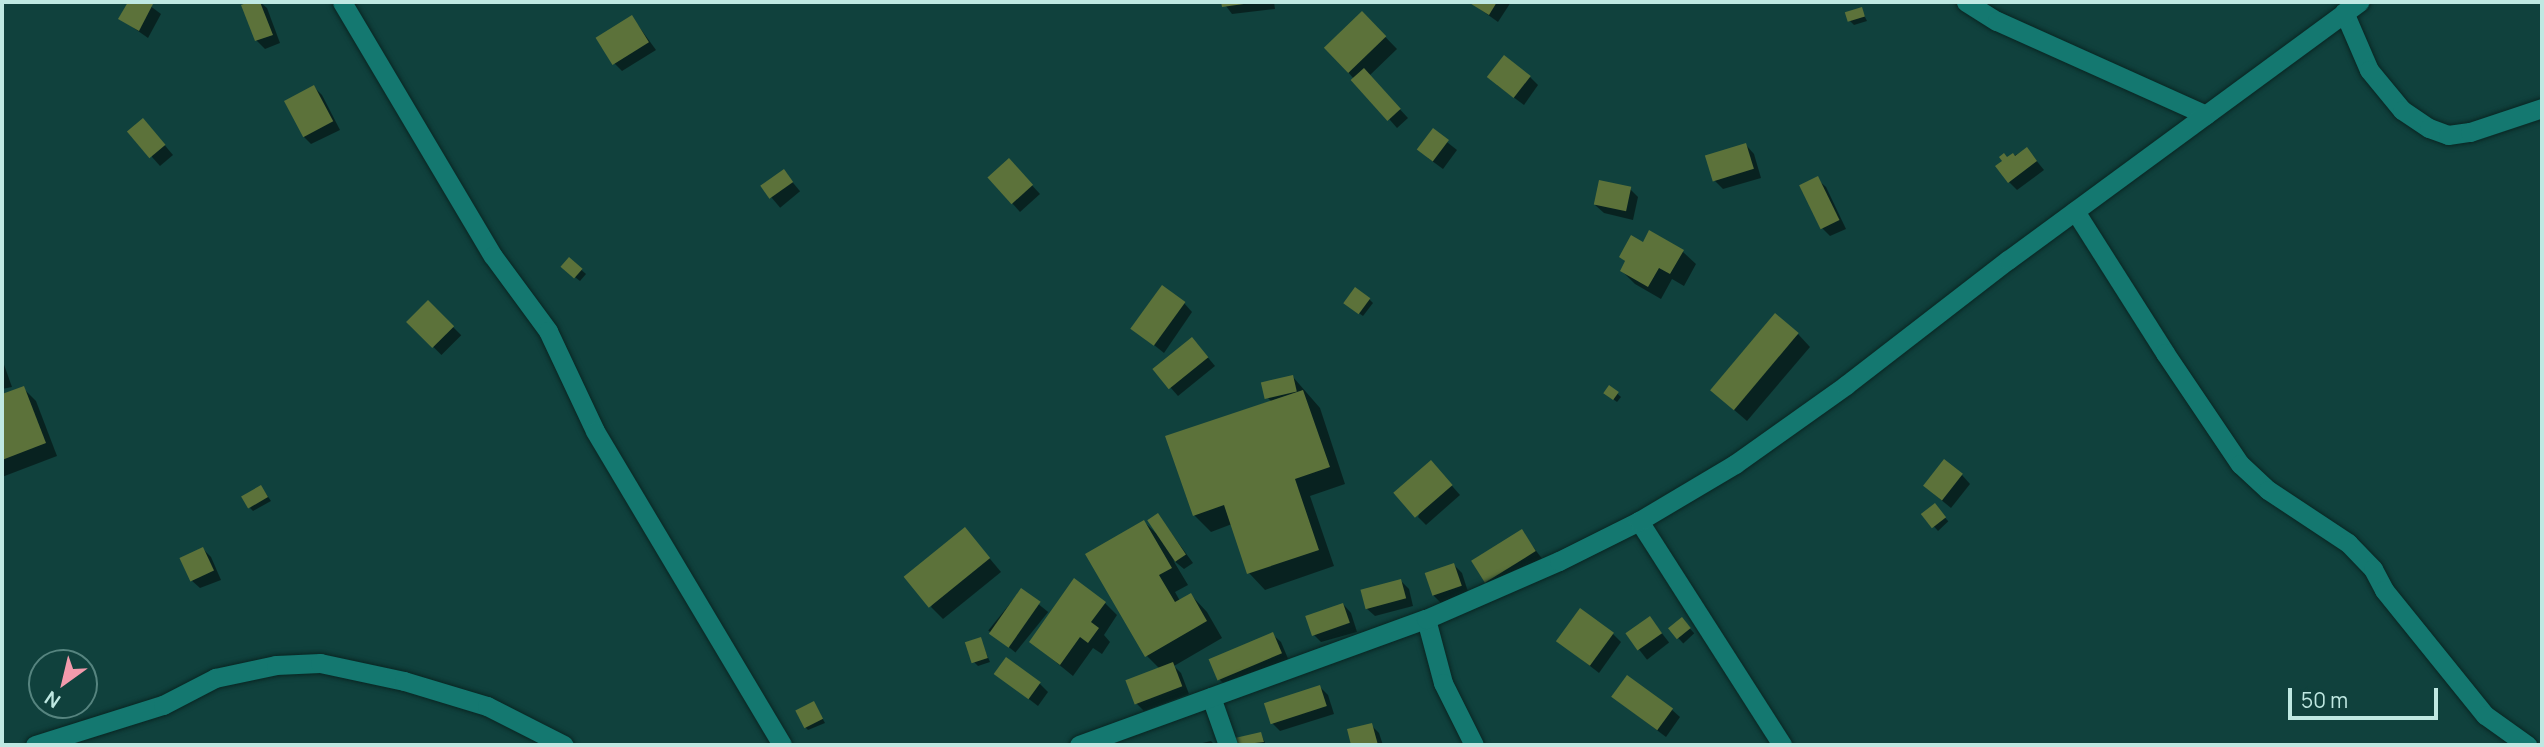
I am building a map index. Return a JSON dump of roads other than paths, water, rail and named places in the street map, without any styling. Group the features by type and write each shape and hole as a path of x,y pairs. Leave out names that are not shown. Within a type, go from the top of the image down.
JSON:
{"street":[{"path":"342,2 493,256 548,331 595,431 782,745"},
{"path":"1966,2 1997,21 2206,115"},
{"path":"1079,745 1426,619 1559,561 1639,521 1746,456 2352,7 2369,71 2402,110 2429,128 2448,135 2470,132 2542,108"},
{"path":"2075,211 2240,464 2268,491 2348,543 2373,569 2384,590 2485,715 2527,745"},
{"path":"1639,521 1782,745"},
{"path":"1426,619 1443,683 1474,745"},
{"path":"36,745 163,705 215,678 276,665 320,663 404,681 487,706 564,745"},
{"path":"1211,697 1228,745"}]}
